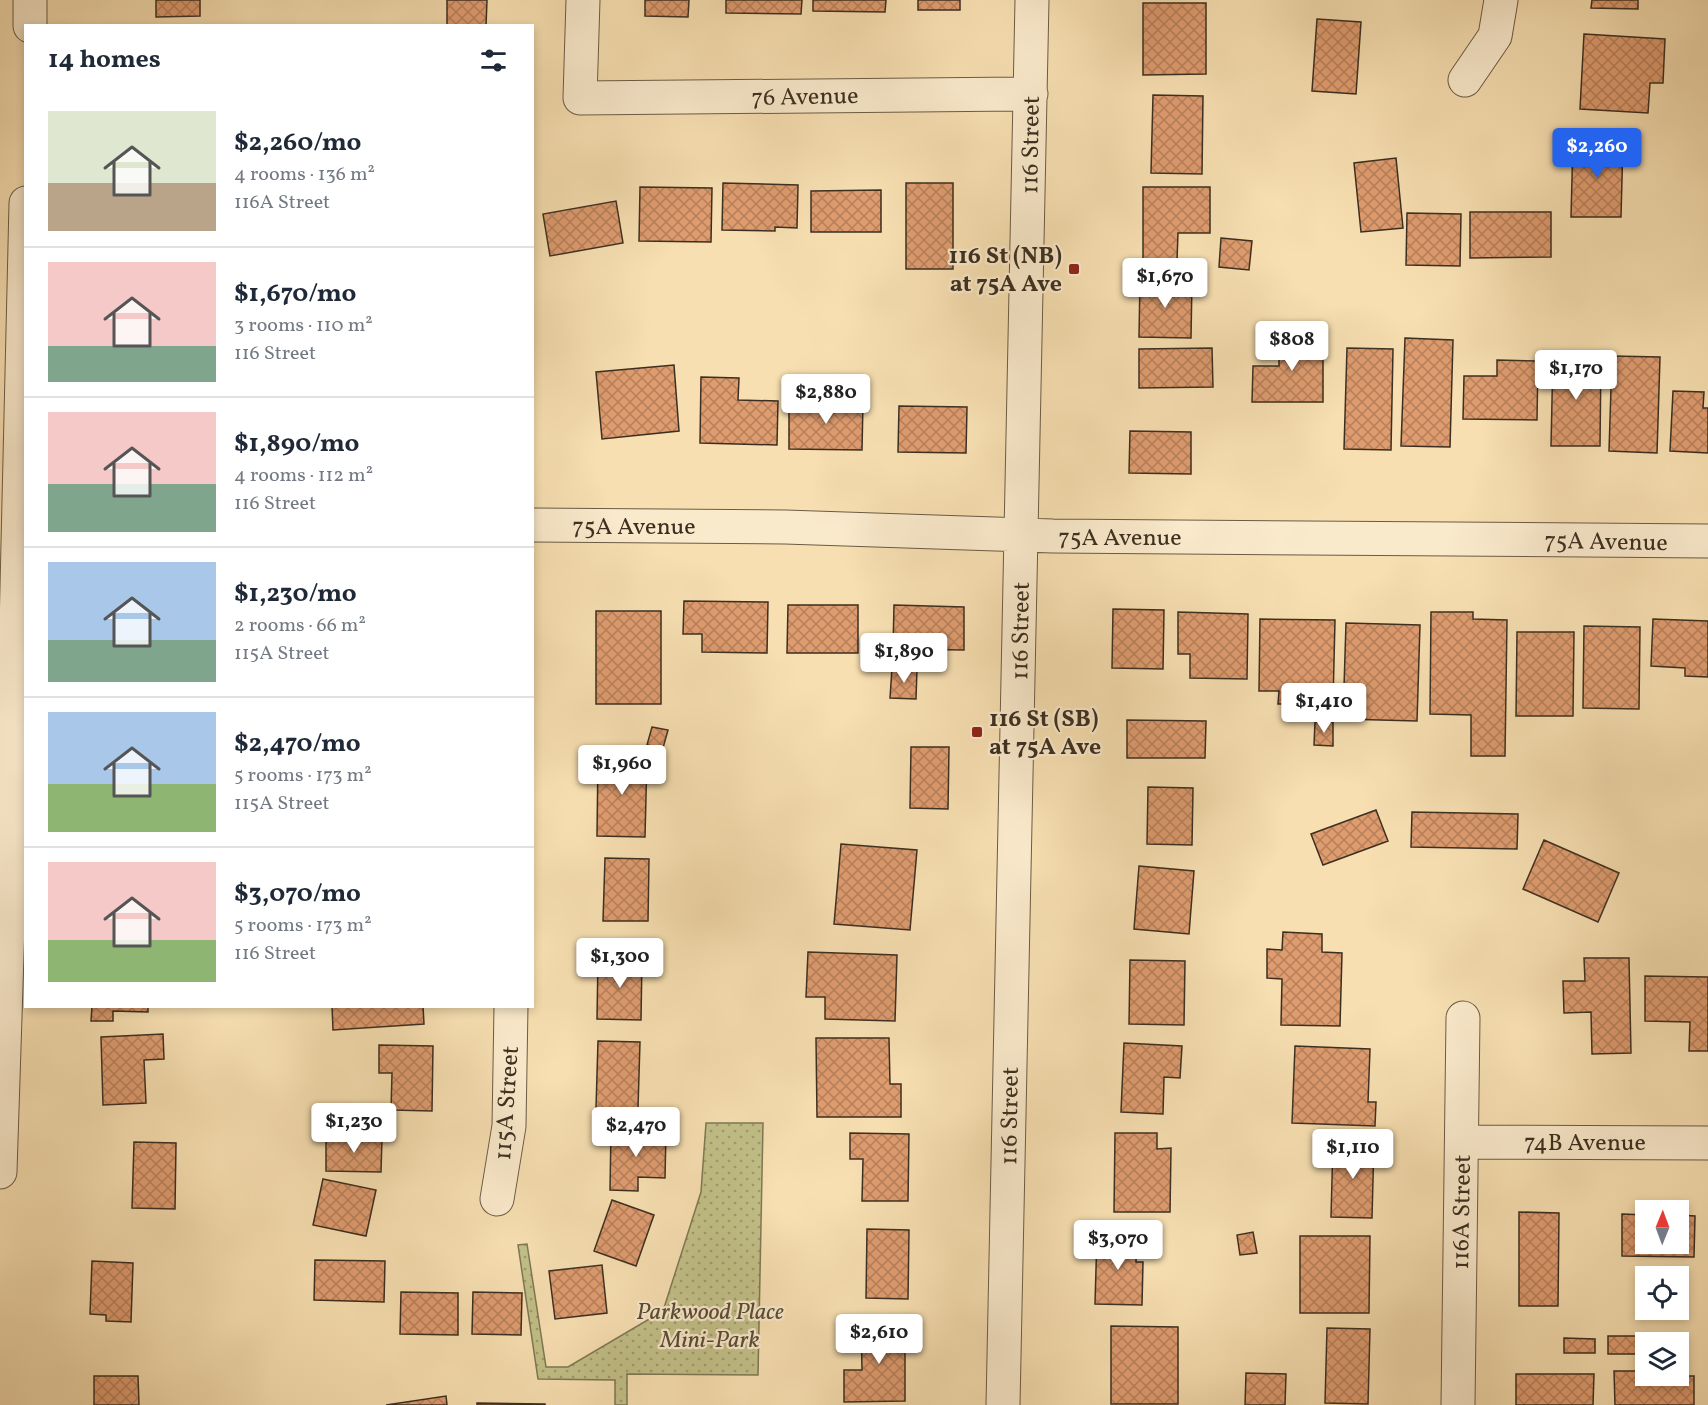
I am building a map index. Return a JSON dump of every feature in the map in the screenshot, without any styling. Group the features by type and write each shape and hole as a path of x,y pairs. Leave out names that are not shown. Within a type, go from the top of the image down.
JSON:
{"street":[{"path":"30,0 30,24"},
{"name":"76 Avenue","path":"583,0 580,98 1031,94"},
{"name":"116 Street","path":"1003,1405 1032,0"},
{"path":"1465,80 1495,36 1501,0"},
{"path":"0,1172 4,910 11,846 15,514 24,260"},
{"name":"75A Avenue","path":"534,525 785,527 1022,536 1708,542"},
{"name":"115A Street","path":"497,1199 509,1126 511,1008"},
{"name":"116A Street","path":"1458,1405 1463,1018"},
{"name":"74B Avenue","path":"1462,1142 1708,1143"}],"green space":[{"name":"Parkwood Place Mini-Park","path":"706,1123 763,1123 758,1375 627,1374 627,1405 615,1405 615,1380 538,1379 518,1245 527,1244 546,1367 568,1367 663,1311 701,1192"}],"building":[{"path":"156,0 200,0 200,16 156,17"},
{"path":"447,0 487,0 486,24 447,24"},
{"path":"645,0 689,0 688,17 645,16"},
{"path":"726,0 802,0 801,14 726,13"},
{"path":"813,0 886,0 885,12 813,11"},
{"path":"918,0 960,0 960,10 918,10"},
{"path":"1592,0 1638,0 1638,9 1591,8"},
{"path":"1143,3 1206,3 1206,74 1143,75"},
{"path":"1317,19 1361,22 1356,94 1312,91"},
{"path":"1584,34 1665,39 1663,83 1650,83 1648,113 1580,109"},
{"path":"1153,95 1203,96 1202,174 1151,173"},
{"path":"1573,140 1623,141 1621,217 1571,217"},
{"path":"1396,158 1403,228 1361,232 1354,163"},
{"path":"723,183 798,185 797,228 775,227 775,231 722,230"},
{"path":"906,183 953,183 953,269 906,269"},
{"path":"640,187 712,188 711,242 639,241"},
{"path":"1143,187 1210,187 1210,233 1178,233 1177,261 1143,261"},
{"path":"881,190 881,232 811,232 811,191"},
{"path":"616,201 623,243 550,256 543,214"},
{"path":"1470,212 1551,212 1551,257 1470,258"},
{"path":"1407,213 1461,214 1460,266 1406,265"},
{"path":"1221,238 1252,241 1249,270 1219,267"},
{"path":"1140,280 1192,281 1191,338 1139,337"},
{"path":"1279,335 1323,335 1323,402 1252,402 1253,366 1279,366"},
{"path":"1405,338 1453,340 1450,447 1401,446"},
{"path":"1212,348 1213,387 1139,388 1139,349"},
{"path":"1347,348 1393,349 1391,450 1344,449"},
{"path":"1553,355 1601,356 1600,446 1551,446"},
{"path":"1612,356 1660,357 1657,453 1609,451"},
{"path":"1497,360 1538,361 1537,420 1463,419 1464,376 1497,376"},
{"path":"674,365 679,431 602,439 596,372"},
{"path":"701,377 739,378 738,400 778,401 777,445 700,443"},
{"path":"1673,391 1704,392 1703,408 1708,408 1708,453 1670,451"},
{"path":"789,401 863,402 862,450 789,449"},
{"path":"899,406 967,407 966,453 898,452"},
{"path":"1130,431 1191,432 1191,474 1129,473"},
{"path":"684,601 768,602 767,653 702,652 702,634 683,634"},
{"path":"788,605 858,605 858,653 787,653"},
{"path":"894,605 964,607 964,650 893,649"},
{"path":"1113,609 1164,610 1163,669 1112,668"},
{"path":"596,611 661,611 661,704 596,704"},
{"path":"1178,612 1248,614 1247,679 1190,678 1190,654 1178,654"},
{"path":"1431,612 1473,612 1473,619 1507,620 1505,756 1471,756 1471,715 1430,714"},
{"path":"1260,619 1335,620 1333,704 1278,704 1279,691 1259,691"},
{"path":"1653,619 1708,621 1708,677 1685,676 1685,668 1651,666"},
{"path":"1346,623 1420,625 1417,721 1343,719"},
{"path":"1584,626 1640,627 1639,709 1583,708"},
{"path":"1517,632 1574,632 1573,716 1516,716"},
{"path":"892,668 917,669 916,699 890,698"},
{"path":"1127,720 1206,721 1205,758 1127,758"},
{"path":"1315,722 1333,722 1333,746 1314,745"},
{"path":"652,727 668,730 663,748 647,745"},
{"path":"911,747 949,747 948,809 910,808"},
{"path":"598,756 647,757 645,837 597,836"},
{"path":"1148,787 1193,788 1192,845 1147,844"},
{"path":"1376,810 1388,841 1323,865 1311,834"},
{"path":"1412,812 1518,814 1517,849 1411,847"},
{"path":"1544,840 1619,873 1598,922 1523,889"},
{"path":"841,844 917,850 910,930 834,924"},
{"path":"605,858 649,859 648,921 603,921"},
{"path":"1139,866 1194,871 1189,934 1134,929"},
{"path":"1283,932 1322,934 1322,952 1342,953 1340,1026 1281,1025 1282,979 1267,978 1267,949 1282,950"},
{"path":"808,952 897,955 895,1021 825,1019 825,997 806,997"},
{"path":"598,958 642,958 641,1020 597,1019"},
{"path":"1584,958 1629,958 1631,1053 1592,1054 1591,1012 1564,1013 1563,981 1585,981"},
{"path":"1130,960 1185,961 1184,1025 1129,1024"},
{"path":"1645,976 1708,977 1708,1051 1689,1051 1690,1022 1645,1021"},
{"path":"92,1008 148,1008 148,1012 113,1011 113,1021 91,1021"},
{"path":"332,1008 423,1008 424,1024 333,1030"},
{"path":"163,1034 164,1059 144,1060 146,1103 103,1105 101,1037"},
{"path":"816,1038 889,1038 890,1084 901,1084 901,1117 817,1117"},
{"path":"598,1041 640,1042 638,1108 596,1108"},
{"path":"1124,1043 1182,1046 1180,1078 1164,1077 1163,1114 1121,1112"},
{"path":"379,1045 433,1046 432,1111 391,1110 392,1073 379,1073"},
{"path":"1295,1046 1370,1049 1368,1102 1376,1102 1375,1126 1292,1123"},
{"path":"611,1131 666,1132 665,1178 638,1177 638,1191 610,1190"},
{"path":"850,1133 909,1134 908,1201 862,1201 863,1159 850,1159"},
{"path":"1115,1133 1157,1133 1157,1149 1171,1148 1170,1212 1114,1212"},
{"path":"326,1137 382,1138 381,1172 326,1171"},
{"path":"134,1142 176,1143 175,1209 132,1208"},
{"path":"1333,1142 1374,1142 1372,1218 1331,1217"},
{"path":"323,1179 376,1190 366,1236 313,1225"},
{"path":"612,1200 654,1215 636,1266 594,1251"},
{"path":"1519,1212 1559,1213 1558,1306 1519,1306"},
{"path":"1622,1214 1635,1215 1635,1254 1689,1254 1689,1216 1695,1216 1694,1257 1622,1256"},
{"path":"867,1229 909,1230 908,1299 866,1298"},
{"path":"1253,1232 1257,1253 1240,1255 1237,1235"},
{"path":"1097,1234 1137,1235 1136,1262 1143,1262 1142,1305 1095,1304"},
{"path":"1300,1236 1370,1236 1369,1313 1300,1313"},
{"path":"315,1260 385,1261 384,1302 314,1300"},
{"path":"92,1261 133,1263 131,1322 106,1321 106,1315 90,1314"},
{"path":"602,1265 607,1313 555,1319 549,1271"},
{"path":"401,1292 458,1293 458,1335 400,1334"},
{"path":"473,1292 522,1293 521,1335 472,1334"},
{"path":"861,1321 905,1321 905,1401 844,1402 844,1370 862,1370"},
{"path":"1111,1326 1178,1327 1178,1404 1111,1404"},
{"path":"1327,1328 1370,1329 1368,1404 1325,1403"},
{"path":"1608,1336 1635,1336 1635,1354 1608,1354"},
{"path":"1564,1338 1595,1339 1595,1353 1564,1353"},
{"path":"1614,1371 1635,1371 1635,1386 1689,1386 1689,1376 1694,1376 1694,1405 1615,1405"},
{"path":"1246,1373 1286,1374 1285,1405 1245,1405"},
{"path":"1516,1374 1594,1374 1593,1405 1516,1405"},
{"path":"94,1376 138,1376 139,1405 94,1405"},
{"path":"446,1396 447,1405 386,1405"},
{"path":"477,1403 545,1404 545,1405 477,1405"}],"place":[{"name":"116 St (NB) at 75A Ave","path":"1074,269"},
{"name":"116 St (SB) at 75A Ave","path":"977,732"}]}
